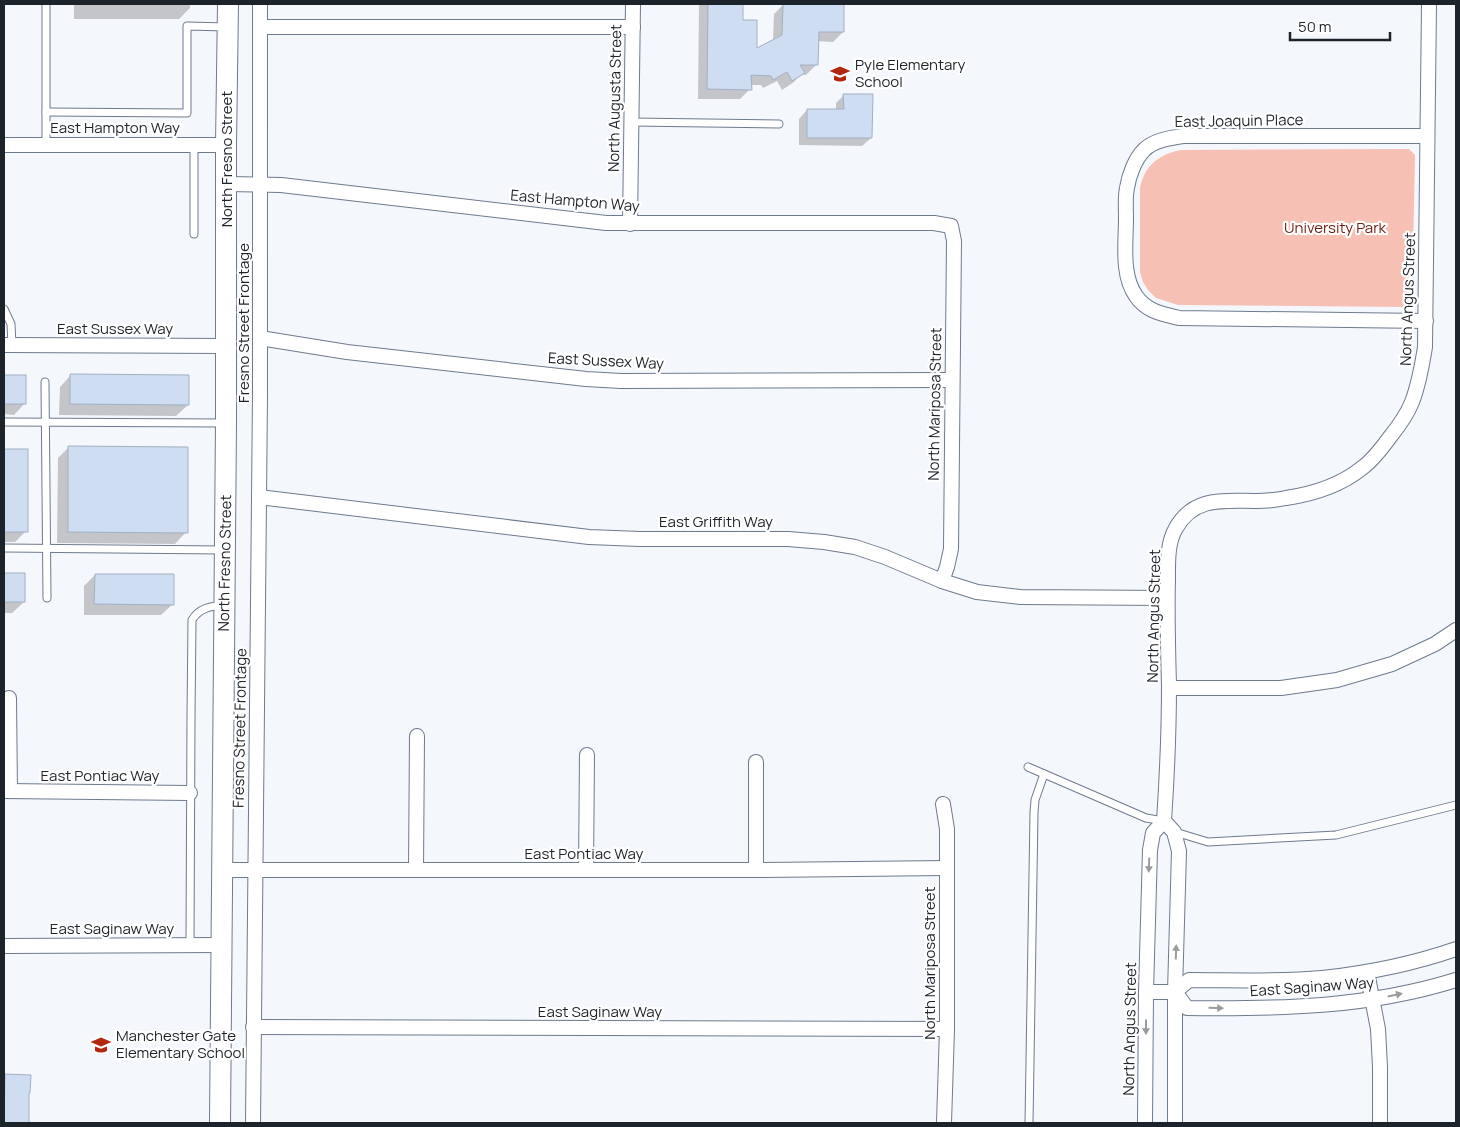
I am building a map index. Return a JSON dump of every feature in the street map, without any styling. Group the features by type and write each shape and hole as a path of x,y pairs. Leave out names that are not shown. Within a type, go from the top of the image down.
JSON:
{"main road":[{"name":"North Fresno Street","path":"220,1123 228,4"}],"street":[{"name":"Fresno Street Frontage","path":"252,1123 260,338 260,4"},
{"name":"North Augusta Street","path":"630,224 633,4"},
{"name":"North Angus Street","path":"1145,1123 1150,850 1153,833 1164,821 1169,688 1167,598 1169,550 1175,529 1186,514 1204,503 1220,500 1258,501 1286,498 1312,493 1342,482 1363,467 1381,448 1397,429 1411,404 1421,375 1425,347 1430,4"},
{"path":"260,27 633,27"},
{"name":"East Joaquin Place","path":"1426,321 1179,318 1160,314 1144,306 1135,295 1128,280 1126,263 1127,188 1132,167 1144,150 1160,140 1183,136 1427,136"},
{"name":"East Hampton Way","path":"4,144 226,145"},
{"name":"East Hampton Way","path":"227,184 281,185 606,223 934,223 951,226"},
{"name":"North Mariposa Street","path":"942,581 948,567 951,549 954,241 951,226"},
{"name":"East Sussex Way","path":"260,338 347,352 586,379 621,381 952,380"},
{"name":"East Sussex Way","path":"8,345 227,346"},
{"name":"East Griffith Way","path":"258,497 589,537 788,539 824,542 855,547 885,557 942,581 977,592 1020,597 1167,598"},
{"path":"1169,688 1281,688 1337,680 1392,664 1435,644 1456,630"},
{"name":"East Pontiac Way","path":"8,698 7,791 190,792"},
{"path":"416,870 418,736"},
{"path":"586,870 587,755"},
{"path":"756,762 756,870"},
{"name":"North Mariposa Street","path":"943,804 947,829 947,1029 944,1123"},
{"path":"1164,821 1174,832 1179,851 1174,1123"},
{"name":"East Pontiac Way","path":"221,870 947,868"},
{"name":"East Saginaw Way","path":"4,946 221,945"},
{"name":"East Saginaw Way","path":"1456,949 1433,957 1367,972 1321,978 1264,981 1189,980 1175,992 1187,1008 1265,1009 1321,1006 1373,1000 1456,980"},
{"path":"1367,972 1380,1048 1380,1123"},
{"path":"1146,992 1175,992"},
{"name":"East Saginaw Way","path":"253,1028 947,1029"}],"lane":[{"path":"46,4 46,144"},
{"path":"46,112 187,113 187,26 228,27"},
{"path":"631,122 779,124"},
{"path":"194,145 194,234"},
{"path":"4,308 11,324 8,345"},
{"path":"44,382 47,598"},
{"path":"4,422 226,423"},
{"path":"4,548 225,550"},
{"path":"190,945 192,620 204,608 224,605"},
{"path":"1028,767 1146,818 1164,821"},
{"path":"1029,1123 1034,812 1035,800 1044,774"},
{"path":"1174,832 1208,842 1336,835 1456,805"}],"green space":[{"name":"University Park","path":"1409,149 1415,155 1412,302 1407,307 1178,305 1156,298 1143,282 1140,272 1140,188 1145,173 1159,158 1181,150"}],"building":[{"path":"708,4 743,4 743,20 757,20 757,48 782,35 783,4 844,4 844,32 819,32 818,65 800,65 805,73 792,81 787,72 773,80 771,76 751,75 752,90 707,89"},
{"path":"843,94 873,94 872,138 807,138 807,109 844,109"},
{"path":"70,374 189,375 189,405 70,404"},
{"path":"4,375 26,375 26,404 4,404"},
{"path":"68,446 188,447 188,533 68,532"},
{"path":"4,449 28,449 28,532 4,532"},
{"path":"4,573 25,573 25,602 4,602"},
{"path":"95,574 174,574 174,605 94,604"},
{"path":"5,1074 31,1075 29,1123 4,1123"}],"place":[{"name":"Pyle Elementary School","path":"840,74"},
{"name":"Manchester Gate Elementary School","path":"101,1045"}]}
